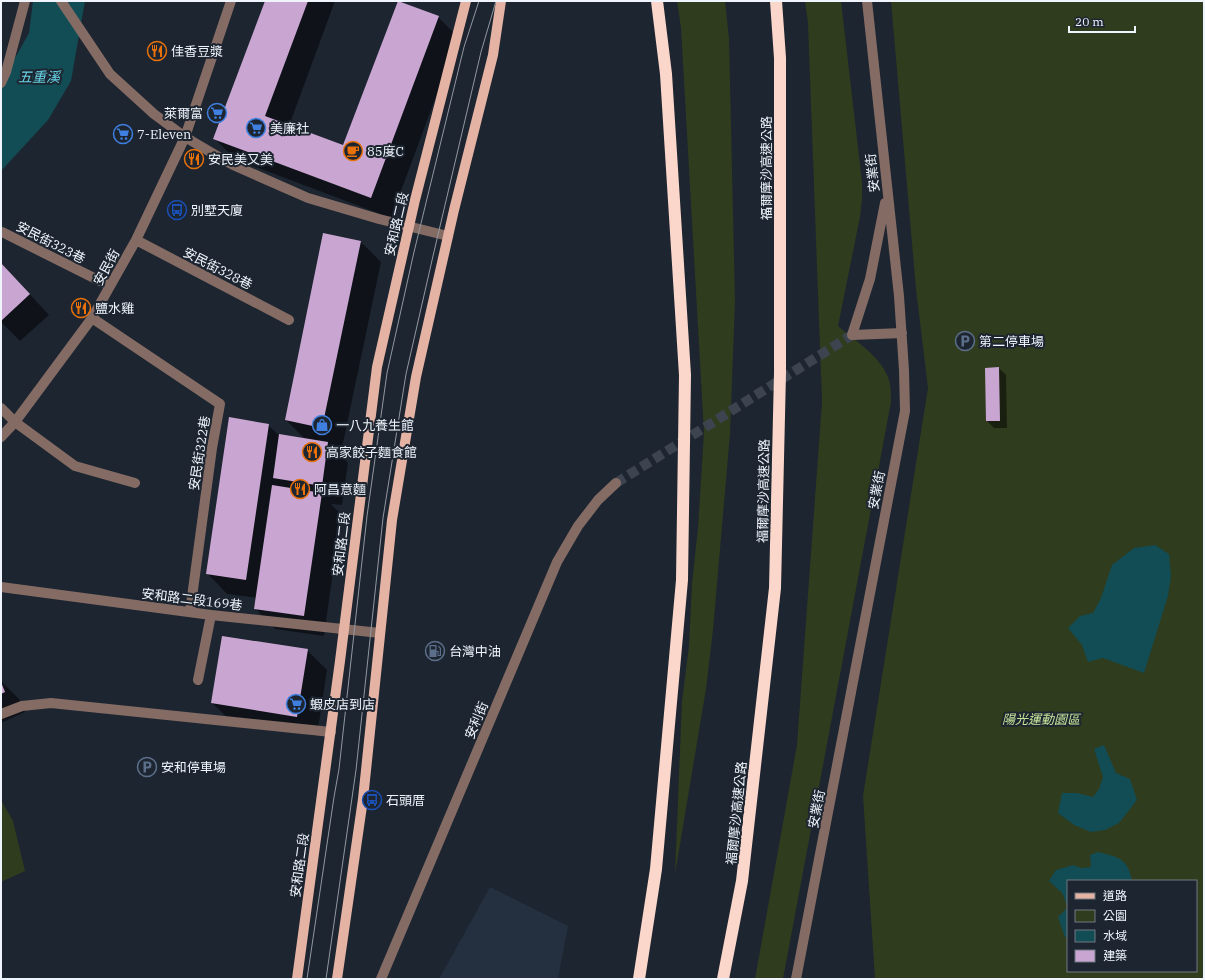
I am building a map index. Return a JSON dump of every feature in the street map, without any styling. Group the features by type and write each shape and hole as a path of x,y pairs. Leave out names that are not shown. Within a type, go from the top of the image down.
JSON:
{"highway":[{"path":"639,979 656,868 682,580 685,375 666,74 657,1"},
{"name":"福爾摩沙高速公路","path":"723,979 742,881 775,588 780,373 780,58 776,1"}],"main road":[{"name":"安和路二段","path":"297,979 331,732 377,367 409,226 466,1"},
{"path":"337,979 363,799 392,520 416,377 448,236 493,55 501,1"}],"street":[{"path":"1,83 6,72 25,1"},
{"path":"60,1 110,74 154,114 186,137 212,153 232,165 308,198 448,236"},
{"name":"安民街","path":"1,437 15,422 92,318 136,240 186,137 231,1"},
{"name":"安業街","path":"796,979 905,411 902,333 867,1"},
{"path":"887,192 870,279 852,335 902,333"},
{"name":"安民街323巷","path":"2,232 110,286"},
{"name":"安民街328巷","path":"136,240 289,320"},
{"name":"安民街322巷","path":"92,318 220,404 212,448 190,612"},
{"path":"1,408 15,422 75,466 135,483"},
{"name":"安利街","path":"381,979 557,562 578,526 598,500 616,483"},
{"name":"安和路二段169巷","path":"1,587 211,615 380,632"},
{"path":"198,680 211,615"},
{"path":"1,714 22,706 51,703 331,732"}],"shaded area":[{"path":"490,887 568,926 558,979 439,979"}],"green space":[{"path":"677,1 725,1 729,38 735,301 730,434 713,630 706,689 675,874 682,701 689,646 692,584 698,528 704,432 681,28"},
{"path":"805,1 841,1 862,182 860,217 838,326 867,350 880,364 889,380 891,388 891,402 783,979 755,979 797,745 822,402 808,23"},
{"name":"陽光運動園區","path":"891,1 1204,1 1204,979 875,979 863,796 928,388 916,289"},
{"path":"1,800 13,821 25,871 1,882"}],"water":[{"name":"五重溪","path":"33,1 85,1 71,81 48,120 1,171 1,83 29,33"},
{"path":"1155,545 1169,554 1171,576 1168,596 1144,673 1103,658 1088,662 1082,645 1068,628 1080,616 1093,613 1101,598 1112,565 1134,548"},
{"path":"1104,745 1116,773 1130,779 1137,800 1119,823 1105,830 1091,832 1074,825 1058,813 1062,793 1077,793 1093,797 1099,789 1103,777 1094,749"},
{"path":"1098,852 1111,855 1121,860 1128,867 1132,880 1067,880 1067,905 1062,893 1049,881 1056,870 1073,865 1081,868 1091,867 1090,855"},
{"path":"1067,908 1067,938 1065,937 1058,917"}],"building":[{"path":"265,1 308,1 265,116 343,145 398,1 439,16 371,198 213,139"},
{"path":"323,233 361,241 322,428 285,420"},
{"path":"1,263 30,294 1,321"},
{"path":"999,367 1000,421 986,421 985,368"},
{"path":"229,417 269,424 246,580 206,574"},
{"path":"279,434 328,442 322,486 273,478"},
{"path":"272,485 322,493 304,616 254,609"},
{"path":"222,636 308,649 297,717 211,703"},
{"path":"1,682 5,692 1,694"}],"tunnel":[{"path":"616,483 852,335"}],"tram line":[{"path":"307,979 339,769 367,516 387,373 414,252 464,47 479,1"},
{"path":"326,979 356,770 383,518 406,374 481,52 496,1"}],"place":[{"name":"佳香豆漿","path":"157,51"},
{"name":"萊爾富","path":"217,113"},
{"name":"美廉社","path":"256,128"},
{"name":"7-Eleven","path":"123,134"},
{"name":"85度C","path":"353,151"},
{"name":"安民美又美","path":"194,159"},
{"name":"別墅天廈","path":"177,210"},
{"name":"鹽水雞","path":"81,308"},
{"name":"第二停車場","path":"965,341"},
{"name":"一八九養生館","path":"322,425"},
{"name":"高家餃子麵食館","path":"312,452"},
{"name":"阿昌意麵","path":"300,489"},
{"name":"台灣中油","path":"435,651"},
{"name":"蝦皮店到店","path":"296,704"},
{"name":"安和停車場","path":"147,767"},
{"name":"石頭厝","path":"372,800"}]}
